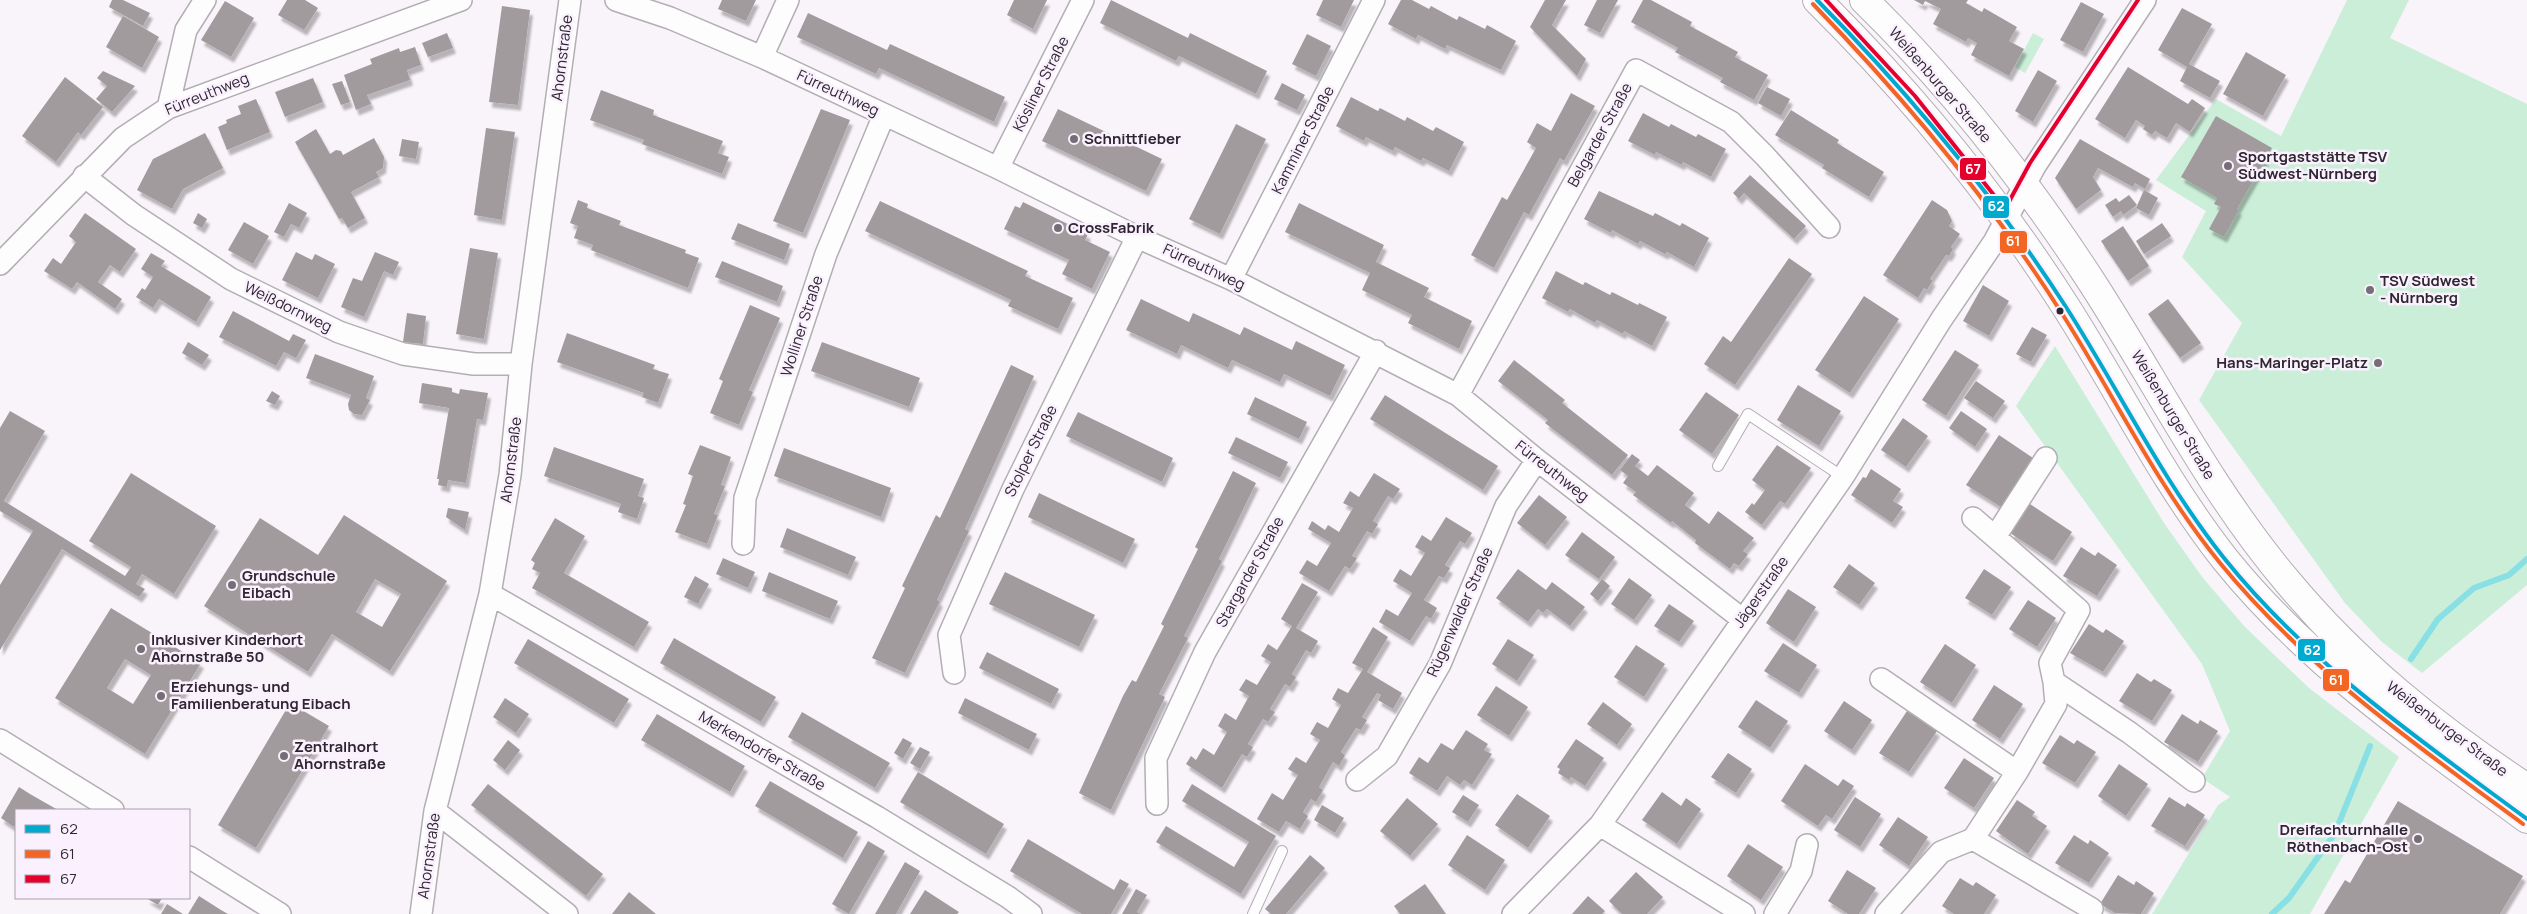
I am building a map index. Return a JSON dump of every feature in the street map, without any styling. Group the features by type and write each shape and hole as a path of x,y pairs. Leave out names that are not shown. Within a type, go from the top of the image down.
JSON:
{"main road":[{"name":"Weißenburger Straße","path":"1817,0 1910,100 2006,220 2066,308 2190,510 2224,558 2264,604 2307,647 2370,700 2527,819"},
{"name":"Weißenburger Straße","path":"1864,0 1945,87 2024,184 2094,285 2210,476 2243,526 2286,580 2347,647 2401,696 2468,749 2527,788"}],"street":[{"path":"168,108 186,30 205,0"},
{"name":"Fürreuthweg","path":"0,264 123,138 168,108 461,0"},
{"name":"Ahornstraße","path":"421,914 435,811 490,594 510,475 521,364 570,0"},
{"name":"Fürreuthweg","path":"616,0 670,18 762,57 998,168 1137,237 1231,279 1376,351 1458,395 1537,460 1742,619"},
{"path":"762,57 788,0"},
{"name":"Kösliner Straße","path":"998,168 1083,0"},
{"name":"Kamminer Straße","path":"1231,279 1374,0"},
{"name":"Jägerstraße","path":"1514,914 1600,824 1843,477 2006,220 2024,184 2145,0"},
{"name":"Belgarder Straße","path":"1458,395 1636,70 1731,122 1765,156 1829,227"},
{"name":"Wolliner Straße","path":"743,544 745,498 826,254 884,115"},
{"name":"Weißdornweg","path":"84,176 134,214 231,279 339,332 403,354 474,364 521,364"},
{"name":"Stolper Straße","path":"954,673 949,635 1012,489 1137,237"},
{"name":"Stargarder Straße","path":"1157,804 1156,758 1206,652 1376,351"},
{"path":"1995,537 2046,458"},
{"name":"Rügenwalder Straße","path":"1357,780 1387,756 1440,664 1506,506 1537,460"},
{"path":"1886,914 1940,852 1973,839 2017,772 2056,704 2050,663 2079,610 1973,518"},
{"name":"Merkendorfer Straße","path":"490,594 877,817 1008,897 1031,914"},
{"path":"1881,679 2017,772"},
{"path":"2054,682 2130,733 2194,781"},
{"path":"0,740 111,809"},
{"path":"435,811 567,914"},
{"path":"1600,824 1744,914"},
{"path":"1973,839 2092,909"},
{"path":"1775,914 1801,871 1807,845"},
{"path":"190,858 280,914"}],"lane":[{"path":"1718,466 1748,414 1843,477"},
{"path":"1253,914 1282,850"}],"green space":[{"name":"TSV Südwest - Nürnberg","path":"2347,0 2409,0 2390,38 2527,104 2527,585 2422,673 2382,642 2345,603 2199,400 2242,323 2182,257 2206,211 2156,180 2216,99 2281,136"},
{"path":"2033,33 2044,39 2025,73 2015,67"},
{"path":"2055,346 2164,523 2203,578 2245,627 2309,688 2399,757 2310,914 2152,914 2218,805 2230,797 2202,778 2230,731 2202,664 2016,406"}],"building":[{"path":"112,0 123,0 150,13 143,26 109,7"},
{"path":"287,0 305,0 318,8 304,30 278,15"},
{"path":"722,0 756,0 746,21 718,9"},
{"path":"1014,0 1047,0 1033,29 1007,15"},
{"path":"1111,0 1188,38 1190,33 1267,71 1256,94 1179,56 1176,61 1100,23"},
{"path":"1323,0 1354,0 1341,27 1316,15"},
{"path":"1401,0 1412,0 1429,9 1431,6 1457,20 1459,16 1485,29 1487,25 1516,41 1501,70 1447,45 1445,49 1418,35 1416,39 1388,24"},
{"path":"1545,0 1566,0 1552,25 1586,59 1577,76 1530,27"},
{"path":"1597,0 1618,0 1600,33 1584,25"},
{"path":"1643,0 1651,0 1692,22 1690,26 1738,52 1735,57 1768,75 1754,100 1720,82 1723,78 1675,52 1678,48 1631,22"},
{"path":"1914,0 1968,0 1966,3 1982,12 1984,8 2017,27 2009,41 2024,49 2009,76 1971,55 1977,43 1968,38 1966,42 1933,24 1941,9 1925,1 1923,5"},
{"path":"225,1 254,18 231,57 201,40"},
{"path":"2081,2 2104,14 2083,52 2060,40"},
{"path":"502,6 530,10 518,105 489,102"},
{"path":"2182,8 2212,24 2189,64 2220,81 2210,98 2180,81 2187,67 2158,50"},
{"path":"808,13 887,50 890,44 1005,97 994,122 879,68 876,74 797,37"},
{"path":"123,16 159,37 142,68 106,47"},
{"path":"447,33 453,48 428,57 422,43"},
{"path":"1307,34 1331,46 1316,76 1292,64"},
{"path":"415,47 421,65 407,70 410,80 367,95 371,104 356,110 344,75 372,64 370,59 399,48 400,52"},
{"path":"2246,52 2286,75 2263,116 2223,94"},
{"path":"2128,67 2188,104 2192,99 2205,108 2190,132 2176,123 2167,138 2155,131 2152,135 2143,129 2145,126 2136,120 2125,138 2095,119"},
{"path":"2038,70 2057,81 2033,122 2015,111"},
{"path":"103,71 135,86 112,112 96,99 107,86 97,78"},
{"path":"65,77 103,107 81,135 78,132 56,162 22,136"},
{"path":"313,78 323,102 285,117 275,92"},
{"path":"342,81 350,102 341,105 332,84"},
{"path":"1282,83 1305,95 1297,110 1274,99"},
{"path":"1767,87 1790,99 1781,116 1758,103"},
{"path":"601,90 654,110 653,115 723,141 718,153 729,157 722,174 642,144 644,140 590,120"},
{"path":"1571,93 1595,106 1564,161 1560,158 1529,215 1524,212 1494,268 1471,255 1502,197 1507,200 1536,148 1527,142 1537,123 1551,131"},
{"path":"1351,97 1378,111 1380,108 1405,121 1407,117 1433,131 1436,127 1464,142 1449,171 1423,158 1421,161 1395,147 1393,151 1366,137 1364,141 1336,126"},
{"path":"256,99 270,132 227,150 218,127 227,123 226,120 241,114 238,106"},
{"path":"821,109 850,120 803,233 773,221"},
{"path":"1058,109 1162,159 1146,191 1042,141"},
{"path":"1791,110 1839,140 1837,143 1884,172 1869,197 1822,168 1824,165 1775,135"},
{"path":"1643,113 1669,127 1671,124 1696,137 1698,134 1726,149 1711,177 1683,162 1682,165 1656,152 1655,155 1628,141"},
{"path":"2216,116 2272,148 2237,209 2239,210 2224,237 2209,229 2221,207 2214,204 2217,198 2181,177"},
{"path":"1236,124 1266,139 1220,234 1189,219"},
{"path":"486,128 515,132 502,220 474,215"},
{"path":"316,129 330,154 336,150 341,151 343,155 374,138 384,157 383,168 376,172 379,177 351,192 365,218 348,228 342,218 339,219 295,142"},
{"path":"205,133 223,168 183,189 172,209 137,190 153,159"},
{"path":"402,139 419,142 416,159 399,156"},
{"path":"2080,139 2150,179 2145,189 2135,183 2133,187 2098,168 2093,177 2101,190 2076,209 2055,178"},
{"path":"1750,175 1806,226 1794,239 1744,193 1739,199 1733,193"},
{"path":"2144,190 2158,198 2149,215 2136,208"},
{"path":"1599,191 1653,216 1655,213 1680,226 1682,223 1709,238 1694,267 1667,252 1665,254 1640,241 1638,244 1612,230 1611,233 1584,219"},
{"path":"2129,195 2137,205 2123,215 2121,211 2113,217 2105,205 2116,198 2119,202"},
{"path":"578,200 588,204 587,208 621,221 619,225 686,250 685,253 699,258 688,288 591,250 593,245 574,238 578,226 570,223"},
{"path":"1932,200 1947,210 1952,221 1949,226 1960,234 1951,247 1953,249 1949,256 1946,255 1930,279 1933,280 1927,290 1924,288 1918,298 1883,275"},
{"path":"880,201 1028,271 1025,276 1073,298 1058,329 1008,306 1011,300 865,231"},
{"path":"1023,202 1088,234 1085,240 1110,252 1092,289 1062,274 1069,260 1004,229 1015,206 1020,208"},
{"path":"289,203 307,213 299,228 291,224 284,237 274,232"},
{"path":"1299,203 1384,245 1376,262 1429,288 1424,297 1472,321 1459,349 1408,323 1412,315 1362,290 1370,273 1285,232"},
{"path":"85,213 136,249 120,272 110,265 98,282 122,299 115,309 77,282 72,289 44,271 53,258 61,264 76,242 69,236"},
{"path":"198,213 207,219 202,228 193,223"},
{"path":"244,222 269,236 253,264 228,250"},
{"path":"738,223 790,244 784,260 731,239"},
{"path":"2162,223 2171,236 2144,254 2136,241"},
{"path":"2123,226 2149,266 2128,281 2101,241"},
{"path":"470,248 498,253 484,339 456,334"},
{"path":"296,252 312,260 315,254 335,264 318,298 282,280"},
{"path":"375,252 399,262 393,275 384,271 364,317 341,307 353,278 362,281"},
{"path":"151,253 165,261 161,266 211,297 196,322 159,299 153,308 136,297 142,288 145,290 153,277 141,269"},
{"path":"1789,258 1812,274 1735,385 1704,364 1723,336 1731,342"},
{"path":"722,261 783,286 777,302 715,277"},
{"path":"1556,271 1583,285 1585,282 1610,295 1612,292 1667,317 1652,346 1624,331 1623,334 1597,320 1595,323 1570,309 1568,312 1542,298"},
{"path":"1983,285 2009,301 1989,336 1963,321"},
{"path":"1864,296 1899,319 1850,393 1815,370"},
{"path":"1141,299 1189,322 1193,313 1240,335 1244,327 1292,350 1296,341 1345,365 1330,396 1284,374 1280,382 1232,360 1228,368 1181,345 1177,354 1126,330"},
{"path":"2168,299 2201,343 2180,358 2148,314"},
{"path":"750,305 780,318 749,390 753,392 739,425 710,413 723,381 719,379"},
{"path":"233,311 289,341 293,334 306,340 296,358 284,352 276,366 219,337"},
{"path":"407,313 426,316 423,344 403,342"},
{"path":"2032,327 2047,335 2031,362 2016,354"},
{"path":"567,333 655,365 653,369 669,374 658,403 642,397 644,393 557,362"},
{"path":"188,342 209,355 202,365 182,353"},
{"path":"822,342 920,378 909,407 811,371"},
{"path":"1955,350 1979,365 1946,416 1922,400"},
{"path":"315,354 374,376 366,398 370,400 362,415 354,414 349,410 348,404 351,395 306,378"},
{"path":"1514,360 1565,400 1562,403 1628,455 1612,475 1545,423 1548,420 1498,381"},
{"path":"1011,365 1034,376 965,529 969,531 937,600 940,601 905,673 872,658 905,588 902,586 936,515 940,518"},
{"path":"1976,381 2005,401 1993,418 1964,398"},
{"path":"422,383 452,388 452,392 459,394 460,389 488,393 483,420 477,419 466,483 448,480 447,487 438,485 439,479 437,479 449,408 419,403"},
{"path":"1798,385 1841,411 1819,446 1777,420"},
{"path":"272,391 280,396 275,405 266,401"},
{"path":"1706,392 1739,415 1712,454 1679,430"},
{"path":"1385,395 1498,466 1483,490 1370,419"},
{"path":"1255,397 1307,422 1299,439 1247,414"},
{"path":"10,411 45,431 4,501 125,576 131,567 89,541 131,473 216,526 174,594 142,574 136,584 145,589 139,597 62,549 0,650 0,585 33,531 0,511 0,428"},
{"path":"1961,411 1987,429 1975,447 1949,428"},
{"path":"1078,412 1173,458 1162,482 1066,436"},
{"path":"1903,418 1928,436 1906,467 1881,450"},
{"path":"1999,435 2033,458 2001,507 1966,485"},
{"path":"1236,437 1288,462 1280,478 1228,453"},
{"path":"700,445 731,457 721,485 725,486 714,514 718,515 707,544 675,532 686,505 683,504 693,476 688,474"},
{"path":"1777,445 1811,468 1785,504 1780,501 1762,525 1745,512 1752,503 1754,505 1765,490 1752,480"},
{"path":"554,447 644,479 638,496 644,498 637,519 618,512 621,504 544,476"},
{"path":"784,448 891,488 881,517 774,476"},
{"path":"1632,454 1640,460 1635,466 1648,476 1657,465 1694,493 1685,505 1709,524 1718,511 1754,538 1743,551 1748,554 1739,566 1734,563 1730,569 1695,543 1696,540 1672,521 1671,523 1633,495 1636,492 1623,483 1628,476 1620,470"},
{"path":"1871,469 1901,489 1893,501 1903,507 1892,523 1851,495 1863,477 1866,478"},
{"path":"1233,471 1256,483 1219,559 1222,561 1184,636 1188,638 1159,694 1165,697 1111,810 1079,793 1123,696 1132,680 1136,682 1164,626 1161,624 1198,549 1195,547"},
{"path":"1374,473 1400,489 1393,499 1388,496 1373,521 1378,524 1372,534 1367,531 1352,556 1357,558 1350,569 1345,566 1329,591 1299,573 1307,560 1317,566 1331,543 1308,529 1312,521 1325,530 1328,525 1339,532 1353,508 1343,503 1350,491 1359,497"},
{"path":"1039,493 1135,539 1123,563 1028,517"},
{"path":"1539,495 1567,517 1545,545 1517,523"},
{"path":"2030,504 2072,532 2053,561 2010,533"},
{"path":"448,508 469,512 465,530 446,517"},
{"path":"344,515 447,581 390,671 332,634 308,672 204,606 260,518 318,555","holes":["375,579 401,594 382,627 356,612"]},
{"path":"1446,517 1472,533 1465,544 1460,541 1445,565 1450,568 1444,578 1439,576 1424,600 1437,608 1431,619 1426,616 1410,641 1379,622 1386,609 1398,616 1412,593 1393,581 1400,569 1411,576 1425,553 1415,547 1422,535 1431,541"},
{"path":"555,518 585,536 564,573 649,622 634,647 532,588 540,573 532,569 535,563 531,560"},
{"path":"787,528 856,557 848,575 780,547"},
{"path":"1582,532 1615,557 1599,579 1565,555"},
{"path":"2081,547 2095,556 2098,552 2117,565 2097,596 2063,576"},
{"path":"723,558 755,572 748,588 716,574"},
{"path":"1849,564 1875,583 1859,605 1833,587"},
{"path":"1518,569 1546,590 1552,582 1585,607 1570,626 1547,609 1543,613 1538,609 1528,622 1496,598"},
{"path":"1984,569 2011,587 1992,615 1965,598"},
{"path":"769,572 838,601 830,619 762,591"},
{"path":"1005,572 1095,615 1079,647 989,604"},
{"path":"695,576 709,584 698,604 684,597"},
{"path":"1629,578 1652,595 1634,620 1611,604"},
{"path":"1602,579 1610,586 1598,601 1590,594"},
{"path":"1302,583 1318,592 1296,628 1318,641 1311,653 1306,650 1292,674 1296,677 1290,687 1285,684 1270,709 1275,712 1268,722 1263,719 1248,744 1253,747 1247,757 1242,754 1222,788 1186,764 1191,756 1196,760 1203,748 1214,755 1227,732 1218,726 1225,713 1236,720 1249,696 1239,690 1246,679 1257,685 1271,662 1261,656 1268,644 1277,650 1292,626 1281,619"},
{"path":"1788,589 1816,607 1794,642 1766,623"},
{"path":"2028,600 2056,618 2037,647 2009,629"},
{"path":"1669,604 1694,621 1679,642 1654,626"},
{"path":"111,608 201,663 145,754 55,698","holes":["125,659 151,675 133,704 107,688"]},
{"path":"2089,624 2103,633 2106,629 2124,641 2103,672 2070,653"},
{"path":"1373,627 1388,637 1367,672 1402,693 1393,709 1378,700 1381,695 1377,693 1362,717 1367,720 1361,730 1356,728 1341,752 1345,755 1339,766 1333,762 1319,787 1323,790 1316,802 1311,799 1303,812 1308,816 1300,829 1286,821 1279,832 1257,819 1272,793 1283,800 1298,775 1288,769 1296,757 1306,763 1320,740 1310,734 1317,722 1328,728 1341,705 1332,699 1338,688 1348,693 1363,669 1352,663"},
{"path":"674,638 776,697 761,722 660,663"},
{"path":"528,639 629,699 614,723 514,663"},
{"path":"1508,639 1534,655 1517,681 1492,664"},
{"path":"1783,643 1817,665 1799,693 1764,671"},
{"path":"1945,644 1976,665 1952,703 1920,682"},
{"path":"1636,645 1665,664 1644,697 1614,677"},
{"path":"987,652 1059,689 1051,704 979,668"},
{"path":"2137,673 2151,682 2154,679 2172,690 2152,721 2119,701"},
{"path":"1994,685 2023,704 2000,739 1972,720"},
{"path":"1496,686 1528,707 1509,736 1477,715"},
{"path":"505,698 529,714 516,733 493,717"},
{"path":"965,698 1037,734 1029,750 958,713"},
{"path":"1756,700 1788,721 1770,748 1738,727"},
{"path":"1844,701 1872,720 1852,750 1824,731"},
{"path":"1603,702 1632,724 1617,745 1587,724"},
{"name":"Zentralhort Ahornstraße","path":"290,703 329,726 256,848 218,825"},
{"path":"1907,711 1937,731 1909,772 1879,753"},
{"path":"802,712 890,763 875,788 788,737"},
{"path":"657,714 745,766 730,792 641,740"},
{"path":"2182,714 2198,724 2200,720 2218,731 2198,762 2164,742"},
{"path":"1466,730 1488,744 1484,750 1492,754 1472,785 1464,780 1460,785 1447,776 1437,791 1409,773 1419,757 1428,763 1441,743 1453,750"},
{"path":"2060,735 2074,744 2077,740 2096,752 2075,783 2042,763"},
{"path":"903,738 912,743 903,759 894,753"},
{"path":"1576,739 1604,758 1585,786 1571,777 1569,780 1558,773 1560,769 1557,767"},
{"path":"508,740 520,750 505,770 493,760"},
{"path":"920,747 930,752 920,769 910,763"},
{"path":"1728,753 1752,769 1736,793 1711,777"},
{"path":"1964,758 1994,778 1974,808 1944,788"},
{"path":"1805,764 1838,786 1843,779 1854,786 1832,819 1826,815 1818,826 1781,801"},
{"path":"2119,764 2148,784 2126,816 2098,796"},
{"path":"918,772 1004,824 986,854 900,802"},
{"path":"770,781 858,832 843,858 755,806"},
{"path":"488,784 603,874 586,896 471,805"},
{"path":"1192,784 1276,836 1241,894 1156,842 1166,826 1234,867 1249,842 1182,801"},
{"path":"19,787 56,809 15,809 14,827 1,818"},
{"path":"1662,792 1681,806 1686,798 1701,809 1677,844 1642,820"},
{"path":"1517,794 1550,816 1528,848 1495,825"},
{"path":"1463,795 1479,805 1468,822 1452,812"},
{"path":"1855,797 1881,814 1860,847 1834,830"},
{"path":"2169,797 2185,807 2187,803 2205,815 2185,846 2151,826"},
{"path":"1407,798 1438,824 1410,856 1380,831"},
{"path":"2017,800 2035,812 2032,816 2047,826 2028,854 1996,831"},
{"name":"Dreifachturnhalle Röthenbach-Ost","path":"2398,801 2523,876 2500,914 2324,914 2345,880 2350,883"},
{"path":"1322,805 1344,818 1335,833 1314,820"},
{"path":"1898,817 1928,837 1909,866 1879,845"},
{"path":"1467,835 1505,860 1485,890 1448,865"},
{"path":"2074,835 2088,844 2090,840 2109,853 2089,883 2055,863"},
{"path":"1028,839 1114,890 1120,879 1129,884 1111,914 1082,914 1010,871"},
{"path":"868,841 885,851 849,914 832,904"},
{"path":"1748,844 1783,867 1761,900 1727,876"},
{"path":"1310,855 1325,868 1286,914 1271,914 1265,909"},
{"path":"905,862 920,871 896,914 875,914"},
{"path":"1847,870 1876,888 1859,914 1848,914 1828,901"},
{"path":"1636,872 1663,897 1647,914 1622,914 1609,901"},
{"path":"2118,875 2134,885 2136,881 2154,893 2141,914 2115,913 2100,904"},
{"path":"1960,878 1973,886 1976,882 1996,895 1984,914 1954,914 1942,906"},
{"path":"1425,884 1446,914 1400,914 1394,906"},
{"path":"1136,889 1147,895 1137,912 1141,914 1122,914"},
{"path":"925,890 959,912 957,914 910,914"},
{"path":"629,892 656,914 612,914"},
{"path":"199,896 221,910 228,914 188,914"},
{"path":"1588,896 1605,911 1602,914 1572,914"},
{"path":"148,899 161,899 158,905"},
{"path":"167,904 183,914 161,914"}],"waterway":[{"path":"2411,659 2438,619 2474,588 2509,575 2527,559"},
{"path":"2272,914 2289,898 2335,833 2370,746"}],"transit line":[{"name":"62","path":"1817,0 1918,109 2010,225 2066,307 2181,498 2224,558 2257,596 2329,666 2446,760 2527,819"},
{"name":"67","path":"1826,0 1915,96 2005,209 2030,163 2138,0"},
{"name":"61","path":"1813,4 1881,76 1976,190 2061,312 2156,472 2197,534 2220,563 2288,637 2363,703 2442,765 2523,824"}],"place":[{"name":"Schnittfieber","path":"1074,139"},
{"name":"Sportgaststätte TSV Südwest-Nürnberg","path":"2228,166"},
{"name":"CrossFabrik","path":"1058,228"},
{"name":"TSV Südwest - Nürnberg","path":"2370,290"},
{"name":"Hans-Maringer-Platz","path":"2378,363"},
{"name":"Grundschule Eibach","path":"232,585"},
{"name":"Inklusiver Kinderhort Ahornstraße 50","path":"141,649"},
{"name":"Erziehungs- und Familienberatung Eibach","path":"161,696"},
{"name":"Zentralhort Ahornstraße","path":"284,756"},
{"name":"Dreifachturnhalle Röthenbach-Ost","path":"2418,839"}]}
